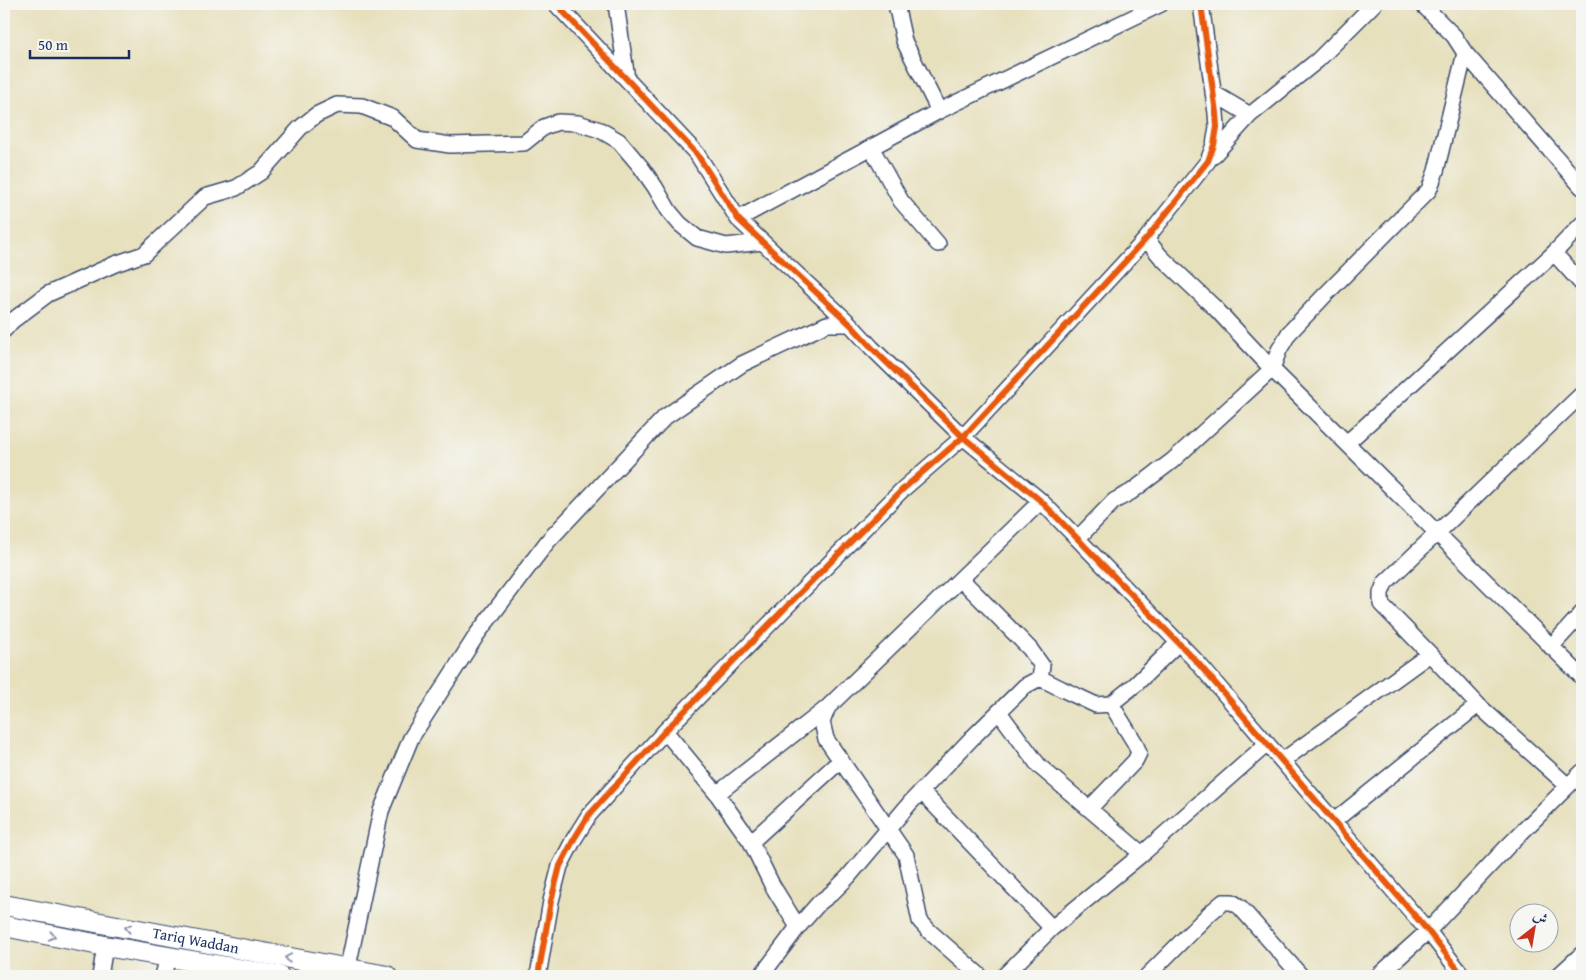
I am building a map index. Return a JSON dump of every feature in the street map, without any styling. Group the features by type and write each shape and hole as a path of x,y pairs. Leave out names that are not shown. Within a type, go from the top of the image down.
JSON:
{"main road":[{"name":"Tariq Waddan","path":"4,905 346,972 387,976"},
{"name":"Tariq Waddan","path":"4,926 105,946 166,967 279,976"}],"street":[{"path":"556,4 697,154 738,219 850,324 963,437 1041,501 1197,662 1428,931 1464,976"},
{"path":"616,4 626,79"},
{"path":"896,4 904,40 939,111"},
{"path":"738,219 939,111 1161,4"},
{"path":"1201,4 1217,127 1214,145 1208,161"},
{"path":"538,976 553,892 560,866 589,815 665,731 902,490 963,437 1146,239 1208,161 1250,115 1318,60 1374,4"},
{"path":"1422,4 1454,36 1465,53 1582,187"},
{"path":"1078,538 1114,501 1131,492 1172,461 1272,369 1279,350 1289,334 1325,294 1429,190 1436,171 1465,53"},
{"path":"1214,93 1250,115"},
{"path":"4,330 12,321 48,294 115,264 144,254 206,197 236,188 261,172 300,128 316,115 337,105 362,106 393,118 417,140 450,146 524,143 544,127 558,122 578,123 600,130 619,141 656,187 669,211 680,224 697,238 726,246 762,242"},
{"path":"871,148 901,201 938,244"},
{"path":"1347,443 1554,253 1582,224"},
{"path":"1146,239 1216,309 1272,369 1582,677"},
{"path":"1554,253 1582,284"},
{"path":"346,972 381,812 411,738 478,633 548,541 665,417 742,364 827,324 850,324"},
{"path":"1568,786 1478,705 1380,604 1381,593 1385,583 1582,394"},
{"path":"717,794 828,707 1041,501"},
{"path":"960,579 1030,649 1042,666 1040,678"},
{"path":"1550,646 1582,614"},
{"path":"1040,678 1096,705 1111,704 1136,684 1178,643"},
{"path":"1282,761 1430,654"},
{"path":"761,976 798,927 819,903 848,877 921,791 1025,686 1040,678"},
{"path":"1089,809 1135,761 1139,753 1136,743 1111,704"},
{"path":"1334,821 1478,705"},
{"path":"828,707 822,722 826,739 906,855 920,921 980,976"},
{"path":"999,712 1039,766 1142,854"},
{"path":"665,731 717,794 751,842 772,885 798,927"},
{"path":"1004,976 1052,928 1142,854 1267,744"},
{"path":"751,842 841,760"},
{"path":"1378,976 1428,931 1507,847 1582,772"},
{"path":"921,791 1052,928"},
{"path":"1147,976 1223,902 1232,902 1240,907 1301,976"},
{"path":"100,976 105,946"},
{"path":"1558,976 1582,954"}],"cycle path":[{"path":"556,4 697,154 738,219 850,324 963,437 1041,501 1197,662 1428,931 1463,976"},
{"path":"538,976 551,901 560,866 589,815 665,731 795,598 902,490 963,437 1146,239 1208,161 1214,145 1217,127 1201,4"}]}
